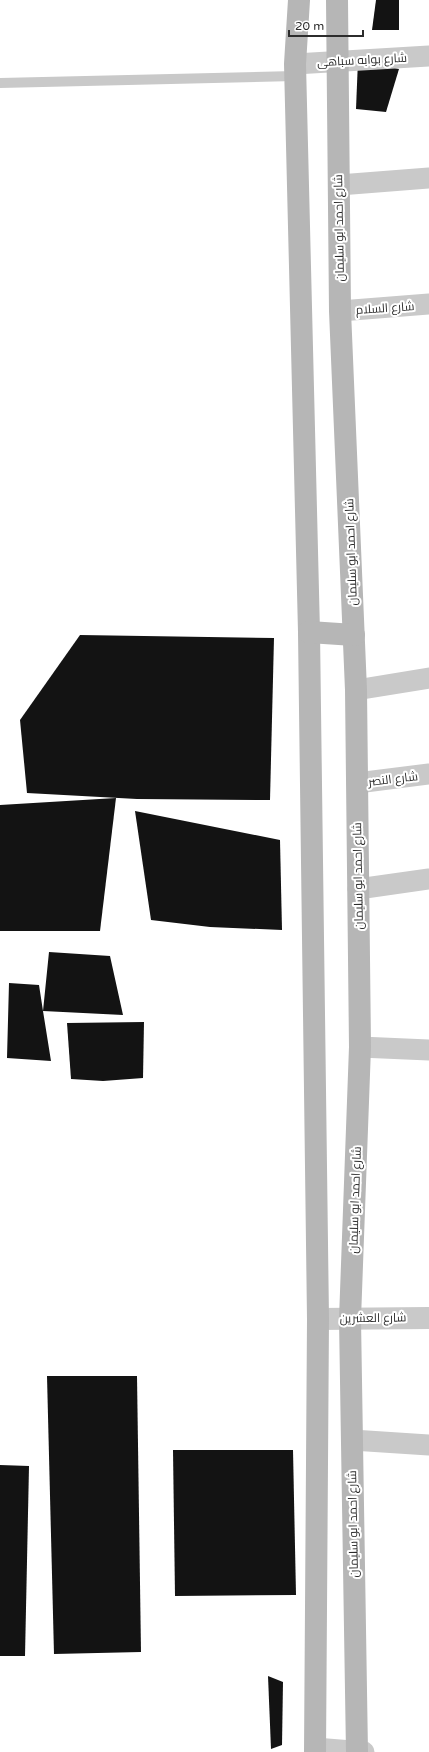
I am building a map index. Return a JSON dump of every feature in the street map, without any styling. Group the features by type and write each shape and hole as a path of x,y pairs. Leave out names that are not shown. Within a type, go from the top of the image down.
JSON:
{"main road":[{"path":"298,0 295,70 309,632 318,1319 315,1750"},
{"name":"شارع احمد ابو سليمان","path":"337,0 340,311 356,690 360,1047 350,1319 357,1752"},
{"path":"309,632 354,635"}],"street":[{"name":"شارع بوابه سباهى","path":"295,70 338,61 429,56"},
{"path":"339,185 429,178"},
{"name":"شارع السلام","path":"340,311 429,304"},
{"path":"356,690 429,678"},
{"name":"شارع النصر","path":"357,783 429,774"},
{"path":"358,889 429,879"},
{"path":"360,1047 429,1050"},
{"name":"شارع العشرين","path":"318,1319 429,1318"},
{"path":"352,1440 429,1445"},
{"path":"315,1750 364,1752"}],"lane":[{"path":"0,83 295,70"}],"building":[{"path":"376,0 399,0 399,30 372,30"},
{"path":"358,60 399,69 386,112 356,109"},
{"path":"80,635 274,638 270,800 137,799 27,793 20,720"},
{"path":"116,798 100,931 0,931 0,805"},
{"path":"135,811 280,840 282,930 210,927 151,920"},
{"path":"49,952 110,956 123,1015 43,1011"},
{"path":"9,983 39,985 51,1061 7,1058"},
{"path":"144,1022 143,1078 103,1081 71,1079 67,1023"},
{"path":"47,1376 137,1376 141,1652 54,1654"},
{"path":"173,1450 293,1450 296,1595 175,1596"},
{"path":"0,1465 29,1466 25,1656 0,1656"},
{"path":"268,1676 283,1682 282,1745 271,1749"}]}
